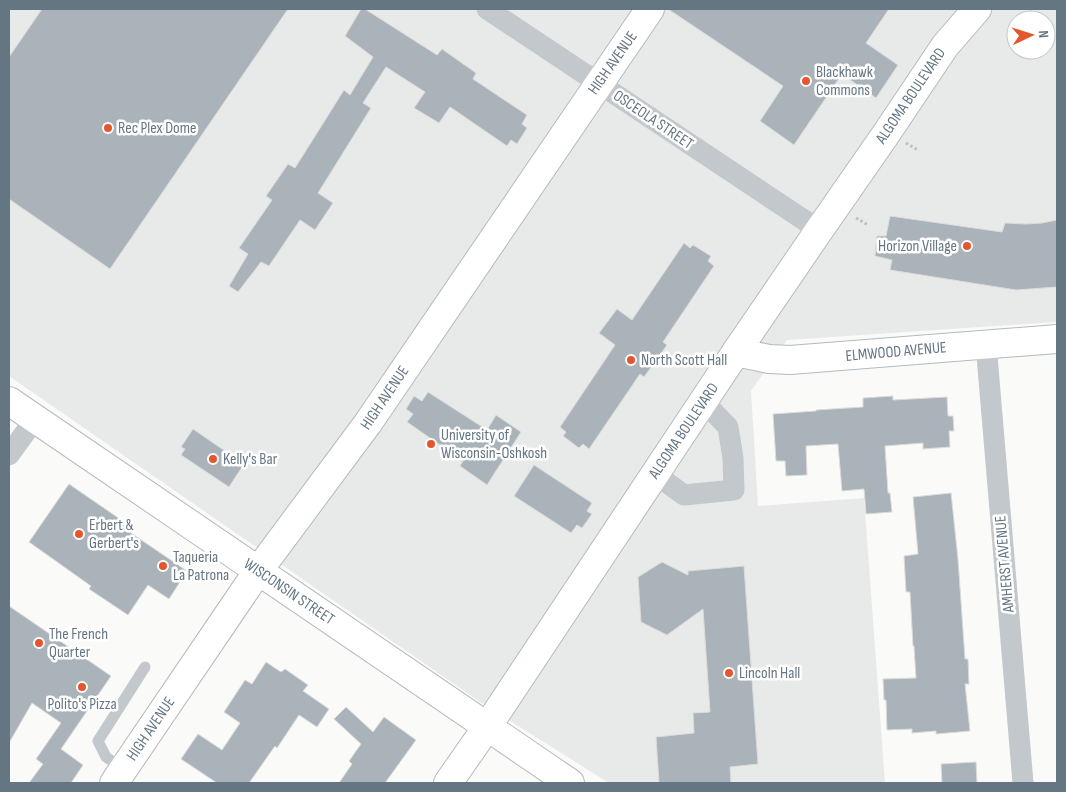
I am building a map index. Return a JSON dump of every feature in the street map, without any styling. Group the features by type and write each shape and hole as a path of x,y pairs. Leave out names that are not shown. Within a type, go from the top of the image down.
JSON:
{"main road":[{"name":"HIGH AVENUE","path":"119,776 258,571 368,423 650,9"},
{"name":"ALGOMA BOULEVARD","path":"448,783 736,352 945,46 977,9"},
{"name":"ELMWOOD AVENUE","path":"736,352 769,359 790,360 1057,339"},
{"name":"WISCONSIN STREET","path":"9,401 570,783"}],"street":[{"name":"OSCEOLA STREET","path":"488,9 820,229"},
{"name":"AMHERST AVENUE","path":"986,344 1023,783"},
{"path":"655,474 684,495 734,490 733,458 728,427 703,401"},
{"path":"9,455 35,419"}],"lane":[{"path":"119,776 98,741 145,667"}],"path":[{"path":"905,143 918,150"},
{"path":"853,217 868,225"}],"shaded area":[{"name":"University of Wisconsin-Oshkosh","path":"9,9 1057,9 1057,322 787,340 751,391 758,506 864,498 885,783 609,783 480,702 9,376"}],"building":[{"name":"Rec Plex Dome","path":"42,9 288,9 110,269 9,199 9,57"},
{"path":"361,9 365,9 437,55 442,49 476,73 473,79 527,115 522,124 527,128 517,144 511,140 507,146 450,107 439,123 414,108 425,92 386,67 363,103 371,108 318,193 333,203 315,230 300,220 269,266 261,262 238,292 229,286 248,254 239,248 272,200 266,196 288,164 295,168 344,90 350,95 373,57 345,36"},
{"name":"Blackhawk Commons","path":"668,9 889,9 866,43 898,65 876,98 842,74 794,145 760,121 783,86"},
{"name":"Horizon Village","path":"890,216 1002,232 1005,223 1026,224 1057,220 1057,287 1016,290 890,270 892,260 875,256 877,236 886,236"},
{"name":"North Scott Hall","path":"684,243 690,248 693,245 711,256 708,261 714,266 663,342 667,345 644,377 640,374 589,449 583,444 579,448 563,436 566,432 560,427 615,345 599,333 617,309 632,320"},
{"path":"428,392 487,430 496,415 521,432 487,485 460,466 463,461 407,422 413,414 406,409 414,396 422,401"},
{"path":"893,396 893,400 947,397 948,416 953,416 954,431 949,431 950,447 923,449 923,443 885,446 888,493 890,493 892,512 866,514 864,489 842,491 838,444 806,446 807,475 786,476 785,461 776,461 773,414 863,407 863,398"},
{"name":"Kelly's Bar","path":"193,429 244,464 229,487 181,455 185,449 181,447"},
{"path":"534,465 592,503 587,511 592,514 582,528 577,525 571,533 514,496"},
{"path":"69,484 130,526 128,531 187,571 169,599 148,585 128,615 89,589 91,586 29,542"},
{"path":"951,493 965,659 968,659 969,684 965,684 970,731 936,734 936,731 912,733 912,729 887,730 883,679 916,678 910,592 906,592 904,556 918,554 913,497"},
{"name":"Lincoln Hall","path":"662,562 688,575 688,571 744,566 758,764 730,767 731,783 659,783 656,737 694,733 693,713 710,712 703,609 667,635 641,622 638,577"},
{"path":"9,606 111,676 61,749 83,765 71,783 29,783 43,764 36,759 61,723 32,703 9,743"},
{"path":"266,662 281,672 285,669 308,685 303,691 329,709 317,727 299,715 277,748 275,746 249,783 217,783 181,759 198,734 222,750 240,723 224,712 245,680 252,684"},
{"path":"346,707 373,732 384,717 416,740 385,783 339,783 352,764 349,761 361,744 334,719"},
{"path":"976,762 977,783 942,783 941,764"}],"place":[{"name":"Blackhawk Commons","path":"806,81"},
{"name":"Rec Plex Dome","path":"108,128"},
{"name":"Horizon Village","path":"967,246"},
{"name":"North Scott Hall","path":"631,360"},
{"name":"University of Wisconsin-Oshkosh","path":"431,444"},
{"name":"Kelly's Bar","path":"213,459"},
{"name":"Erbert & Gerbert's","path":"79,534"},
{"name":"Taqueria La Patrona","path":"163,566"},
{"name":"The French Quarter","path":"39,643"},
{"name":"Lincoln Hall","path":"729,673"},
{"name":"Polito's Pizza","path":"82,687"}]}
